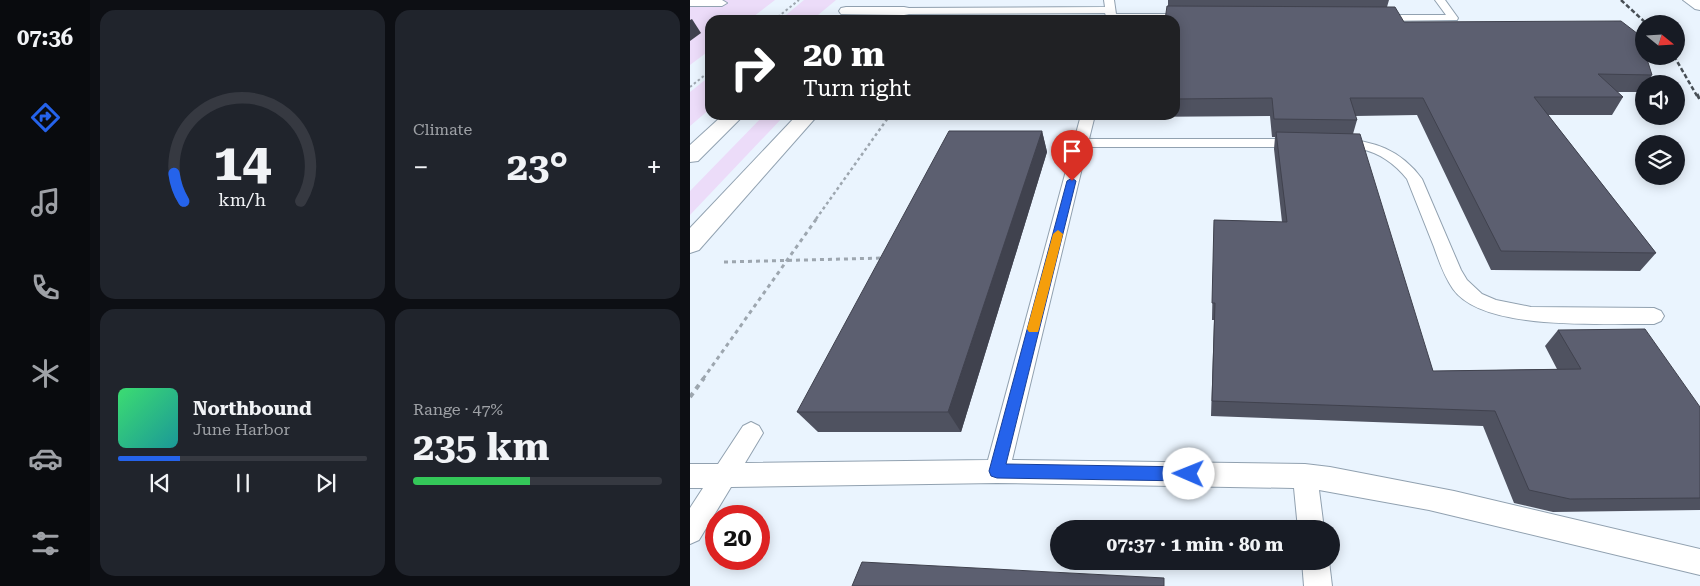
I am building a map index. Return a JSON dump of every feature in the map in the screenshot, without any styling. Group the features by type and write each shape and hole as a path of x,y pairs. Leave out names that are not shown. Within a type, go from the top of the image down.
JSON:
{"main road":[{"path":"841,15 858,0"},
{"path":"1690,0 1700,6"},
{"path":"841,15 904,10"},
{"path":"690,156 729,120"},
{"path":"690,244 803,120"}],"lane":[{"path":"1365,18 1453,18 1440,0"},
{"path":"690,3 722,3"},
{"path":"904,10 1110,12 1163,15"},
{"path":"991,15 994,10"},
{"path":"1180,16 1199,17"},
{"path":"997,471 1087,120"},
{"path":"1081,143 1320,143 1360,144 1378,149 1396,158 1407,167 1414,178 1460,285 1475,299 1493,307 1530,314 1654,316"},
{"path":"690,531 750,433"},
{"path":"690,476 997,471 1305,476 1380,486 1700,562"},
{"path":"1305,476 1310,520"},
{"path":"1316,570 1318,586"}],"path":[{"path":"780,15 800,0"},
{"path":"690,88 705,76"},
{"path":"690,397 886,120"},
{"path":"724,262 888,258"}],"shaded area":[{"path":"690,0 775,0 756,15 705,15 705,54 690,65"},
{"path":"804,0 836,0 818,15 786,15"},
{"path":"705,80 705,113 690,126 690,92"},
{"path":"759,120 780,120 690,215 690,191"}],"building":[{"path":"1167,6 1395,7 1404,22 1621,21 1635,32 1635,65 1649,65 1652,75 1598,74 1623,97 1534,97 1656,253 1501,251 1423,98 1350,98 1357,120 1274,119 1272,98 1180,99 1180,15 1166,15"},
{"path":"949,131 1042,131 948,412 797,412"},
{"path":"1276,132 1360,134 1433,371 1581,369 1558,330 1645,329 1700,407 1700,498 1570,499 1529,490 1495,411 1212,401 1215,303 1212,303 1214,220 1287,222"},
{"path":"862,562 1164,578 1164,586 852,586"}],"railway":[{"path":"1621,0 1637,15"},
{"path":"1679,65 1697,96"},
{"path":"1697,94 1700,100"}],"slow traffic":[{"path":"1033,329 1058,234"}],"route":[{"path":"1072,181 997,471 1189,474"}]}
